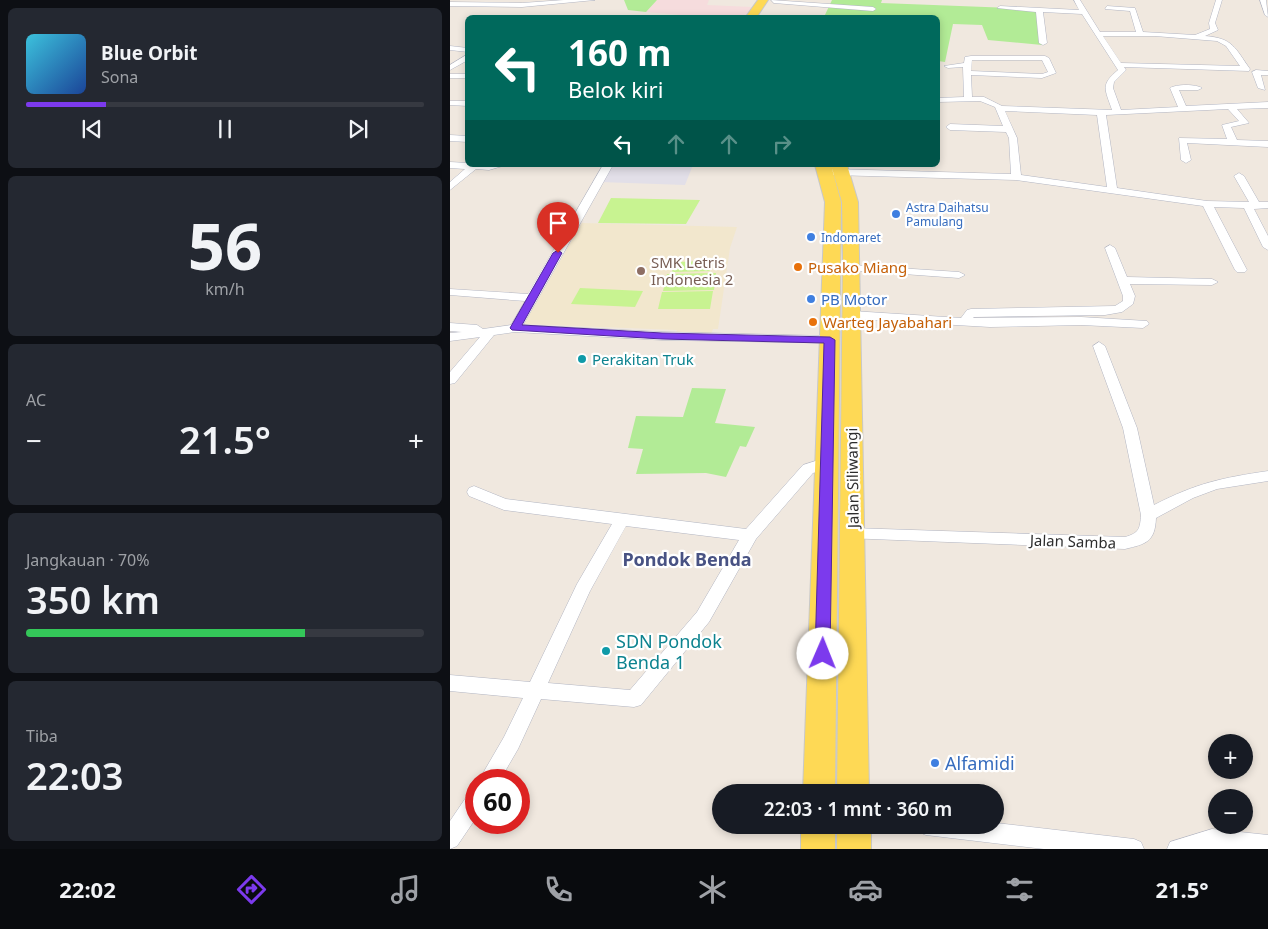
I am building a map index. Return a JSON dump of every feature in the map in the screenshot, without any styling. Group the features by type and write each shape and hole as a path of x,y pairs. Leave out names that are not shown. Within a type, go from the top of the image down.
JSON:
{"main road":[{"path":"759,15 771,0"},
{"name":"Jalan Siliwangi","path":"833,168 850,202 852,268 853,784"},
{"name":"Jalan Siliwangi","path":"819,784 828,462 833,168"},
{"path":"818,834 818,849"},
{"path":"854,834 854,849"}],"street":[{"path":"451,3 520,9 592,0"},
{"path":"771,0 873,9"},
{"path":"1024,0 1024,9"},
{"path":"1104,0 1107,8"},
{"path":"1195,37 1214,30 1212,23 1219,0"},
{"path":"1263,0 1268,15"},
{"path":"1000,8 1039,10 1080,6 1090,7"},
{"path":"1080,6 1122,70 1110,81 1109,88 1117,111"},
{"path":"1098,7 1133,9 1140,34"},
{"path":"1039,10 1043,43"},
{"path":"1100,34 1195,37 1226,41 1246,70 1119,65"},
{"path":"450,48 465,50"},
{"path":"948,66 967,69 1042,76 1052,73 1045,58 976,57 968,59 967,69 968,99"},
{"path":"450,68 465,58"},
{"path":"1262,88 1256,72 1268,73"},
{"path":"450,76 465,76"},
{"path":"1183,108 1174,88 1198,88"},
{"path":"940,100 989,100 998,105 1013,138 1016,177"},
{"path":"450,103 465,104"},
{"path":"1000,108 1101,113 1268,105"},
{"path":"1230,106 1245,122 1226,125 1233,142"},
{"path":"1101,113 1112,189"},
{"path":"950,127 1008,129"},
{"path":"450,138 465,139"},
{"path":"1186,160 1181,143 1182,140 1268,144"},
{"path":"450,165 465,166"},
{"path":"450,187 473,167"},
{"path":"515,328 607,167"},
{"path":"833,168 1016,177 1112,189 1207,204 1268,205"},
{"path":"1239,176 1268,246"},
{"path":"1207,204 1241,270"},
{"path":"965,320 972,313 1118,309 1129,302 1129,296 1110,248"},
{"path":"852,268 959,275"},
{"path":"1122,280 1212,282"},
{"path":"450,292 532,298"},
{"path":"852,315 965,320 990,323 1080,321 1143,324"},
{"path":"450,327 471,327 490,332"},
{"path":"450,337 515,328 662,336 830,340"},
{"path":"450,380 490,332"},
{"path":"1099,346 1130,428 1149,515 1188,494 1216,484 1268,476"},
{"path":"450,683 535,692 634,699 703,617 750,535 808,469 828,462"},
{"path":"474,492 504,504 750,535"},
{"name":"Jalan Samba","path":"852,534 1125,543 1140,539 1148,530 1149,515"},
{"path":"496,769 511,743 583,588 622,520"},
{"path":"450,839 465,816"},
{"path":"1004,834 1134,849"},
{"path":"1176,849 1212,839 1268,845"}],"shaded area":[{"path":"657,0 709,0 707,5 752,7 746,15 680,15 646,12"},
{"path":"610,167 692,167 685,185 600,182"},
{"name":"SMK Letris Indonesia 2","path":"582,223 737,227 730,248 718,329 713,329 711,334 676,332 677,330 524,324"}],"green space":[{"path":"624,0 657,0 646,12 628,10"},
{"path":"832,0 882,0 881,3 1036,9 1042,45 988,40 982,25 953,24 945,62 940,61 940,15 825,15"},
{"path":"611,198 700,200 686,224 598,223"},
{"path":"712,261 710,271 672,272 675,262"},
{"path":"716,273 714,290 663,291 667,274"},
{"path":"580,288 643,291 635,307 571,304"},
{"path":"713,291 710,309 658,309 662,292"},
{"path":"692,388 726,389 715,423 755,427 746,447 740,446 726,477 706,473 636,474 643,449 628,448 636,416 683,417"}],"place":[{"name":"Astra Daihatsu Pamulang","path":"896,214"},
{"name":"Indomaret","path":"811,237"},
{"name":"Pusako Miang","path":"798,267"},
{"name":"SMK Letris Indonesia 2","path":"641,271"},
{"name":"PB Motor","path":"811,299"},
{"name":"Warteg Jayabahari","path":"813,322"},
{"name":"Perakitan Truk","path":"582,359"},
{"name":"SDN Pondok Benda 1","path":"606,651"},
{"name":"Alfamidi","path":"935,763"}],"district":[{"name":"Pondok Benda","path":"687,559"}],"route":[{"path":"558,253 515,328 662,336 830,340 823,654"}]}
